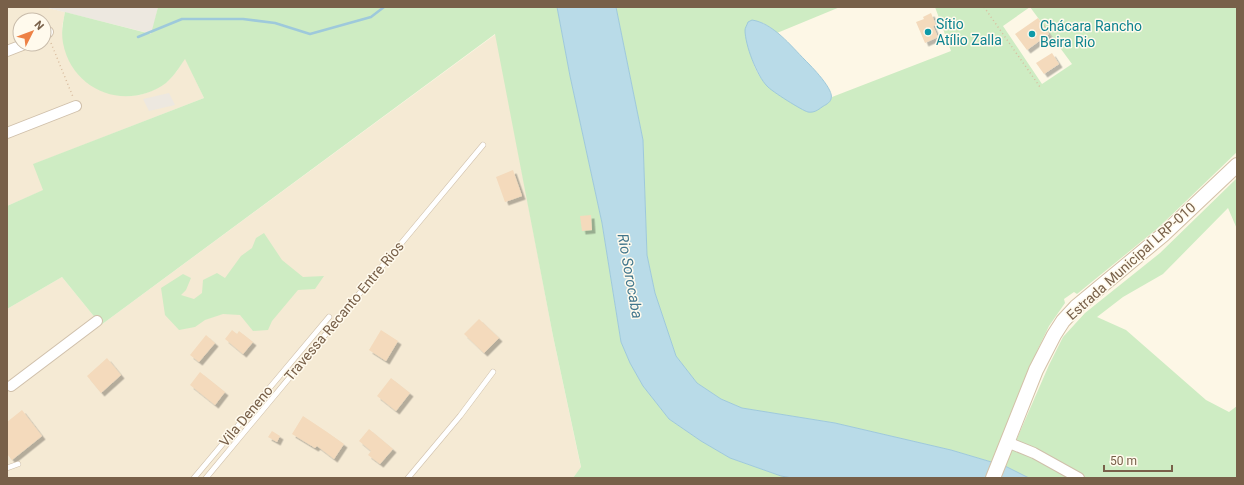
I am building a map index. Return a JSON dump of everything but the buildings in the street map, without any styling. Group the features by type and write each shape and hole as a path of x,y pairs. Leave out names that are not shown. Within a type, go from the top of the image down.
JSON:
{"street":[{"path":"7,133 76,106"},
{"name":"Estrada Municipal LRP-010","path":"993,478 1036,370 1063,321 1081,303 1164,234 1237,165"},
{"path":"11,385 97,321"},
{"path":"1005,447 1034,453 1079,478"}],"lane":[{"name":"Travessa Recanto Entre Rios","path":"206,478 483,145"},
{"name":"Vila Deneno","path":"194,478 329,317"},
{"path":"408,478 460,416 493,372"},
{"path":"7,468 18,464"}],"path":[{"path":"984,7 1040,87"},
{"path":"52,48 76,106"}],"shaded area":[{"path":"7,7 44,7 65,12 62,27 67,56 74,69 84,80 125,96 140,95 154,90 167,82 177,71 185,58 204,98 34,164 44,190 7,206"},
{"path":"44,7 158,7 152,34"},
{"path":"496,34 553,336 581,468 573,478 7,478 7,309 62,277 101,325"},
{"path":"169,93 175,105 149,111 143,99"}],"green space":[{"path":"158,7 557,7 570,76 602,223 621,342 630,363 643,386 669,419 701,441 730,458 781,476 792,478 573,478 581,467 553,336 495,34 101,325 62,277 7,309 7,206 43,190 33,164 204,98 185,59 174,75 166,83 150,92 134,96 118,96 103,92 89,84 77,74 68,60 62,39 62,27 65,12 151,34"},
{"path":"616,7 840,7 777,33 766,25 752,20 750,51 754,66 759,75 764,82 778,94 803,110 830,101 832,97 951,51 935,7 1030,7 1237,7 1237,152 1158,228 1077,294 1074,292 1064,299 1065,303 1049,326 1038,349 992,462 951,450 835,423 742,408 721,399 697,383 676,356 655,293 647,255 643,140","holes":["1030,7 1072,64 1042,84 1003,26"]},
{"path":"1237,178 1237,229 1228,208 1163,274 1123,297 1097,317 1126,330 1206,400 1229,412 1237,406 1237,478 1029,478 1005,466 1049,365 1063,337 1085,313 1160,253"},
{"path":"264,233 282,260 303,277 324,276 315,289 298,290 272,321 268,330 253,331 240,315 223,314 205,320 195,327 179,330 165,315 161,288 183,274 191,278 186,290 181,295 194,299 202,293 203,280 217,273 225,278 241,256 252,248 256,238"}],"water":[{"name":"Rio Sorocaba","path":"557,7 616,7 643,140 647,255 655,293 676,356 697,383 721,399 742,408 835,423 951,450 1005,466 1029,478 792,478 781,476 730,458 701,441 669,419 643,386 630,363 621,342 602,223 570,76"},
{"path":"752,20 760,22 774,30 812,67 822,78 829,90 831,99 829,103 816,111 808,112 774,92 767,86 759,75 747,44 745,29 748,22"}],"waterway":[{"path":"138,37 182,19 243,19 275,23 310,34 371,17 384,7"}],"place":[{"name":"Sítio Atílio Zalla","path":"928,32"},
{"name":"Chácara Rancho Beira Rio","path":"1032,34"}]}
